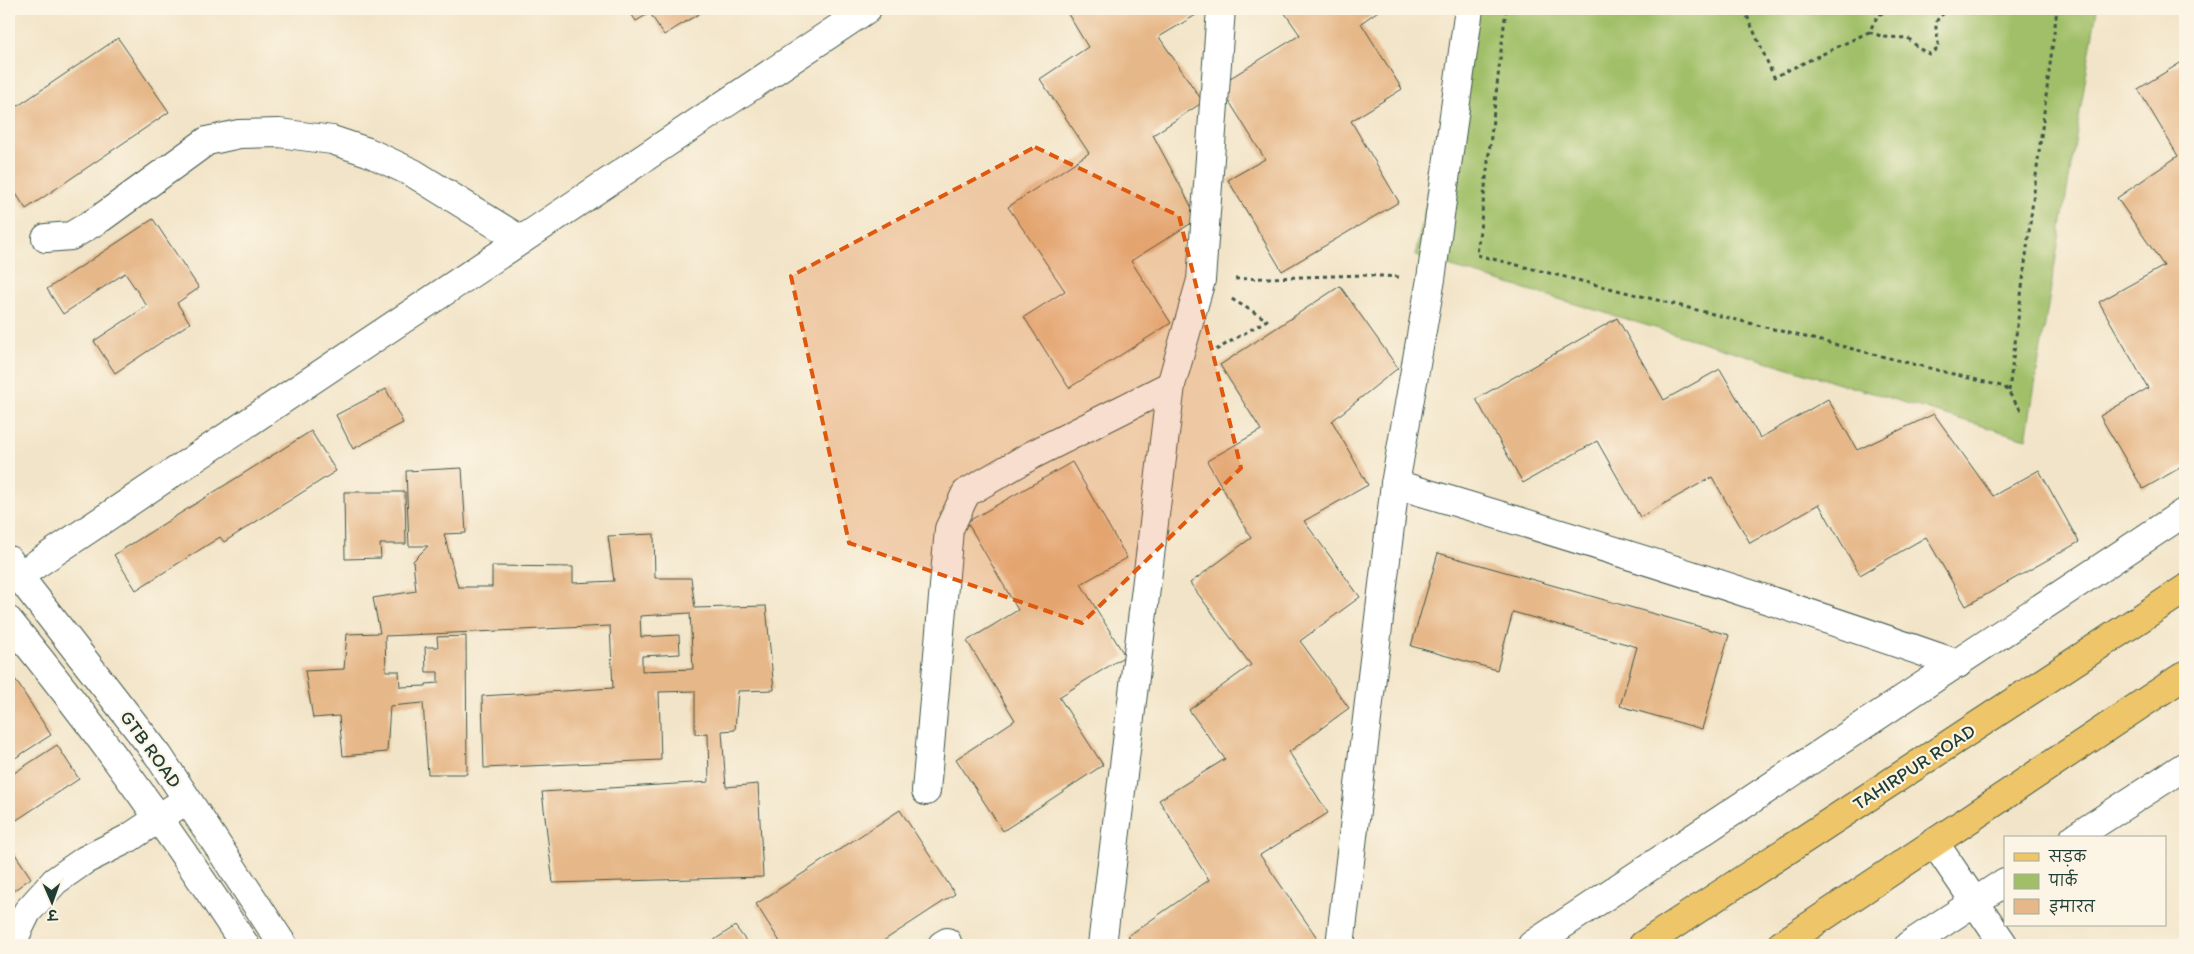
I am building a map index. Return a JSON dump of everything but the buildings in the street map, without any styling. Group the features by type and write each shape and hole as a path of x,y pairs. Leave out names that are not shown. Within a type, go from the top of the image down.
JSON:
{"main road":[{"name":"TAHIRPUR ROAD","path":"1643,945 2185,588"},
{"path":"1781,945 2185,675"}],"street":[{"path":"12,571 521,240 867,9"},
{"path":"1102,945 1173,380 1201,280 1221,9"},
{"path":"1340,945 1395,484 1431,280 1469,9"},
{"path":"46,238 71,236 101,218 207,142 239,134 279,133 332,140 368,152 413,173 521,240"},
{"path":"926,791 949,529 966,494 1032,455 1173,380"},
{"path":"1395,484 1607,547 1793,606 1958,664"},
{"path":"1532,945 2185,512"},
{"name":"GTB ROAD","path":"12,571 158,755 283,945"},
{"name":"GTB ROAD","path":"9,621 46,667 159,819 245,945"},
{"path":"2077,836 2185,766"},
{"path":"11,945 27,912 55,881 85,860 129,838 187,799"},
{"path":"1934,842 2004,945"},
{"path":"1909,945 2004,883"}],"path":[{"path":"1477,255 1506,9"},
{"path":"1744,9 1774,77 1869,32 1878,15 1892,9"},
{"path":"1869,32 1884,37 1908,38 1929,54 1938,49 1939,40 1935,31 1936,21 1943,13 1951,9"},
{"path":"2008,392 2057,9"},
{"path":"1201,280 1363,274 1431,280 1477,255 2005,387 2022,412"},
{"path":"1173,380 1266,320 1201,280"}],"highlighted area":[{"path":"1035,147 1179,216 1241,468 1082,623 849,543 791,276"}],"green space":[{"path":"1468,9 2097,9 2026,439 1415,256"}]}
